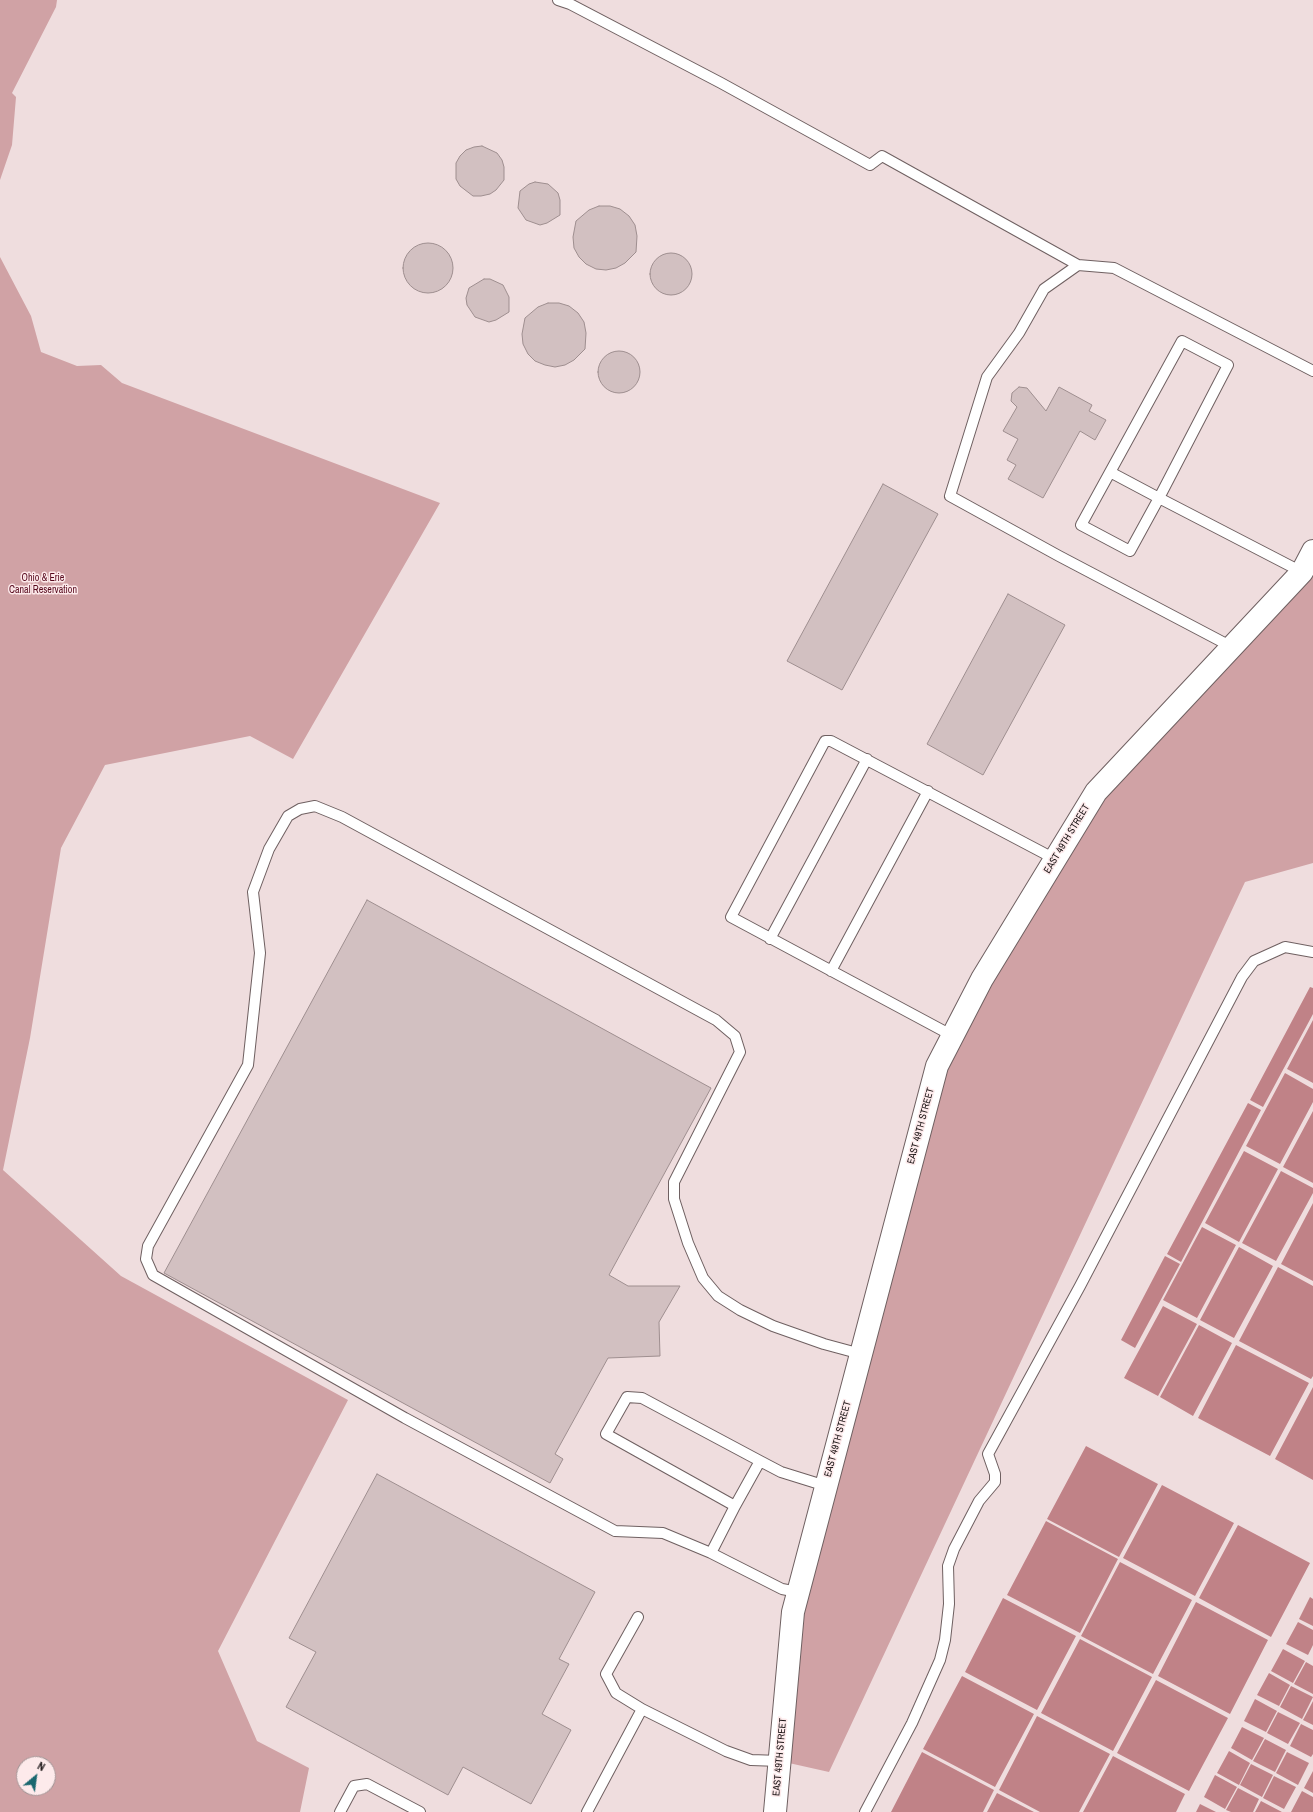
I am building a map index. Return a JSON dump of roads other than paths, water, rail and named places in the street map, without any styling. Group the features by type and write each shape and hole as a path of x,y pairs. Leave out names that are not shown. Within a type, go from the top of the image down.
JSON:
{"street":[{"name":"EAST 49TH STREET","path":"775,1812 793,1612 937,1066 982,979 1096,792 1302,572 1313,551"}],"lane":[{"path":"558,0 570,4 721,83 870,165 882,156 1078,265 1114,268 1313,371"},
{"path":"1078,265 1044,289 1019,333 987,377 950,496 1059,556 1232,647"},
{"path":"1182,341 1228,365 1159,498 1130,551 1081,525 1182,341"},
{"path":"1110,472 1302,572"},
{"path":"953,1036 733,920 731,915 825,741 828,740 867,759 1055,859"},
{"path":"770,939 867,759"},
{"path":"831,971 928,791"},
{"path":"798,1592 782,1589 711,1553 663,1533 615,1531 405,1418 153,1275 146,1259 148,1246 248,1065 260,953 253,892 269,849 288,816 300,809 315,806 342,817 716,1020 735,1036 740,1052 674,1182 674,1199 688,1243 703,1278 718,1296 773,1326 824,1344 861,1354"},
{"path":"865,1812 912,1723 940,1660 945,1640 949,1604 948,1566 954,1549 980,1501 995,1482 995,1474 988,1454 1080,1286 1242,977 1254,961 1285,947 1313,952"},
{"path":"735,1506 606,1434 627,1397 642,1398 781,1472 826,1486"},
{"path":"711,1553 760,1461"},
{"path":"638,1617 606,1674 616,1693 642,1709 726,1751 751,1760 780,1761"},
{"path":"587,1812 642,1709"},
{"path":"340,1812 354,1786 367,1784 420,1812"}],"park label":[{"name":"Ohio & Erie Canal Reservation","path":"43,584"}]}
